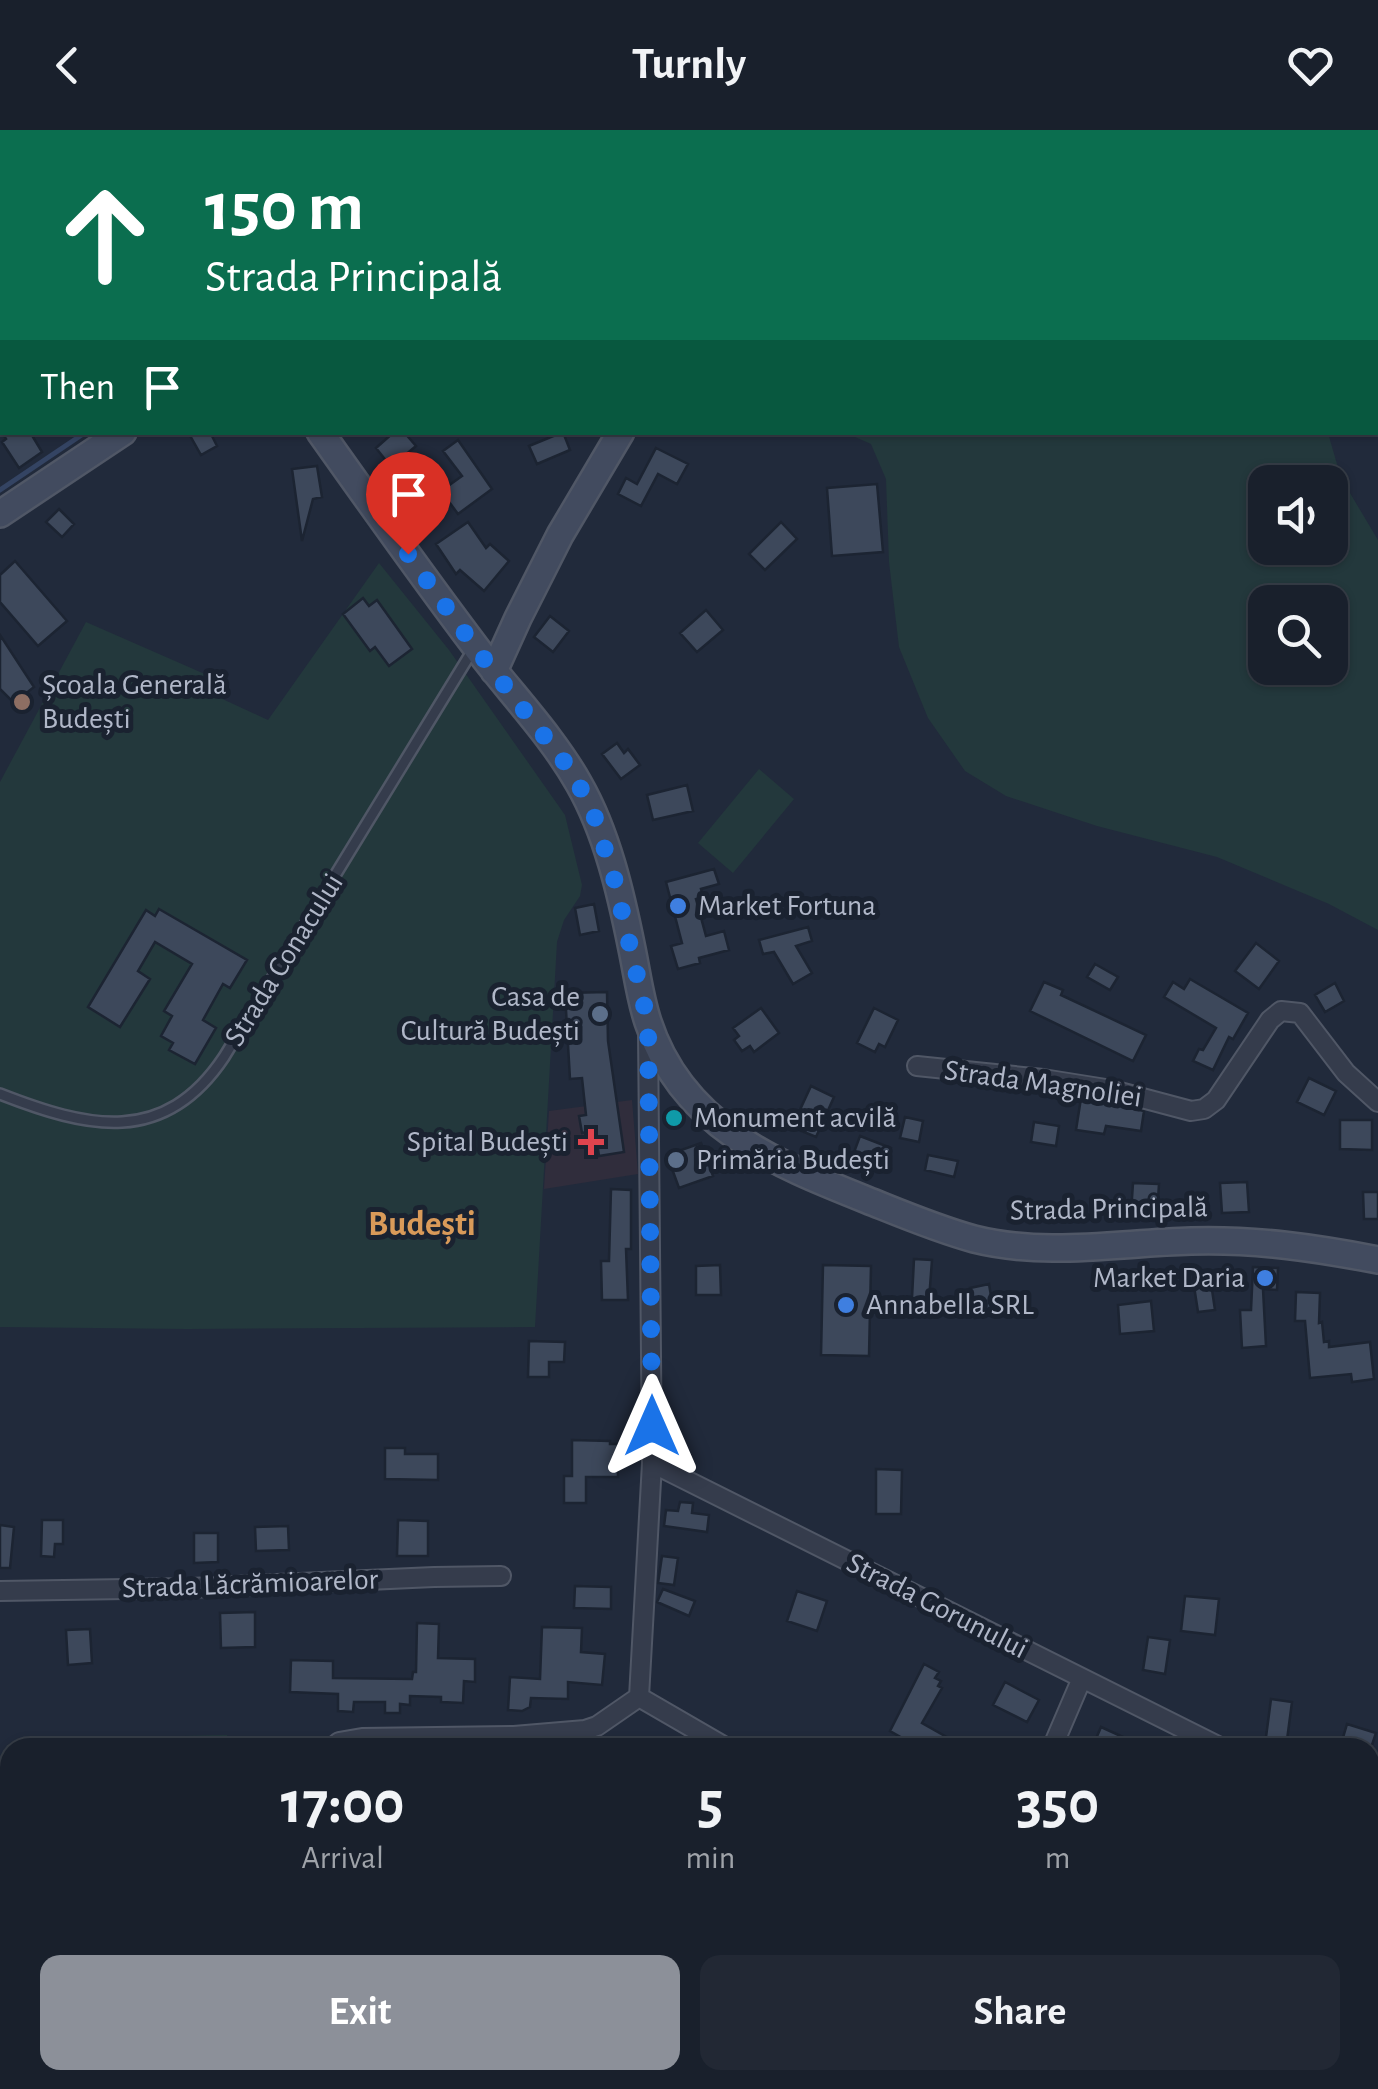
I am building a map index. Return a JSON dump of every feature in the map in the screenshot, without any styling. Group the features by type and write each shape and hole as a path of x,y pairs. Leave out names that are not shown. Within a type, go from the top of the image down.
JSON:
{"main road":[{"path":"0,514 118,435"},
{"name":"Strada Principală","path":"322,435 474,646 573,773 589,803 614,878 648,1022 662,1056 674,1077 709,1117 730,1134 823,1182 946,1231 988,1242 1041,1249 1232,1240 1310,1247 1378,1260"},
{"path":"494,671 560,534 619,435"}],"street":[{"name":"Strada Magnoliei","path":"916,1066 1060,1082 1112,1090 1191,1110 1204,1109 1216,1100 1270,1020 1282,1012 1300,1013 1346,1073 1378,1102"},
{"path":"639,1697 652,1463 648,1022"},
{"name":"Strada Gorunului","path":"652,1463 1202,1738"},
{"name":"Strada Lăcrămioarelor","path":"0,1592 501,1576"},
{"path":"1056,1738 1082,1678"},
{"path":"362,1738 514,1736 584,1730 598,1726 639,1697"},
{"path":"639,1697 710,1738"}],"lane":[{"name":"Strada Conacului","path":"0,1094 63,1115 113,1124 152,1116 174,1106 212,1076 474,646"}],"shaded area":[{"name":"Spital Budești","path":"632,1100 638,1174 544,1189 549,1111"}],"green space":[{"path":"851,435 1329,435 1337,465 1248,465 1248,565 1348,565 1348,490 1378,540 1378,930 1329,904 1217,857 1097,826 1006,796 965,771 928,718 899,647 889,562 886,479 871,444"},
{"path":"379,563 449,650 565,815 582,885 557,942 535,1327 0,1327 0,782 86,622 207,675 203,690 268,720"},
{"path":"759,769 794,799 733,873 698,843"},
{"path":"227,1735 228,1738 142,1738"}],"building":[{"path":"4,435 32,435 42,452 19,468 2,442 6,439"},
{"path":"190,435 212,435 217,446 201,455"},
{"path":"391,435 407,435 416,446 391,467 376,448"},
{"path":"564,435 570,450 537,464 529,446"},
{"path":"458,440 492,489 458,514 441,491 462,476 443,451"},
{"path":"656,448 688,464 677,484 658,474 641,506 618,494 626,478 637,484"},
{"path":"317,466 322,497 313,499 302,541 292,469"},
{"path":"877,484 883,552 832,556 827,488"},
{"path":"59,509 74,524 62,537 46,522"},
{"path":"468,522 486,548 490,544 509,561 484,591 460,570 456,574 436,544"},
{"path":"781,522 797,539 765,570 749,554"},
{"path":"15,561 67,621 38,646 0,602 0,575"},
{"path":"363,598 369,606 377,600 412,649 389,666 375,647 370,651 343,614"},
{"path":"706,610 723,630 697,652 680,633"},
{"path":"550,616 569,631 553,652 534,637"},
{"path":"0,635 34,687 14,703 0,689"},
{"path":"617,743 624,753 628,749 640,765 621,779 602,754"},
{"path":"687,785 693,811 653,820 647,795"},
{"path":"714,869 719,884 701,889 703,897 696,899 706,936 724,931 729,950 678,969 671,946 682,943 666,882"},
{"path":"594,904 599,931 580,935 575,908"},
{"path":"159,909 247,960 230,988 223,984 203,1020 216,1028 195,1064 169,1050 173,1043 161,1036 172,1016 164,1011 192,964 155,942 138,971 150,979 120,1027 88,1007 146,910 155,916"},
{"path":"808,927 812,941 796,946 812,973 793,984 774,952 763,954 759,940"},
{"path":"1256,943 1279,961 1259,989 1235,971"},
{"path":"1095,964 1118,977 1110,990 1087,977"},
{"path":"1190,979 1248,1013 1233,1039 1229,1037 1213,1070 1193,1061 1216,1028 1164,997 1173,982 1184,989"},
{"path":"1044,982 1063,990 1061,995 1146,1035 1133,1061 1030,1011"},
{"path":"1335,983 1344,1001 1325,1012 1315,995"},
{"path":"607,992 608,1041 624,1152 599,1156 595,1130 582,1133 579,1116 586,1115 582,1078 570,1079 565,993"},
{"path":"761,1008 779,1033 754,1052 750,1046 742,1051 734,1040 739,1036 733,1028"},
{"path":"874,1008 898,1020 885,1047 879,1044 875,1052 857,1043"},
{"path":"1309,1078 1336,1091 1324,1115 1297,1102"},
{"path":"811,1086 834,1097 816,1137 792,1127"},
{"path":"1081,1098 1144,1111 1141,1131 1106,1126 1104,1134 1076,1130"},
{"path":"905,1117 923,1121 919,1142 900,1138"},
{"path":"1340,1120 1372,1120 1372,1150 1340,1149"},
{"path":"1034,1122 1059,1126 1056,1146 1031,1142"},
{"path":"860,1136 891,1148 885,1163 853,1155"},
{"path":"701,1143 713,1176 679,1188 667,1155"},
{"path":"928,1155 958,1161 954,1177 925,1170"},
{"path":"1247,1182 1249,1212 1222,1213 1220,1183"},
{"path":"1133,1183 1159,1184 1157,1215 1131,1213"},
{"path":"611,1189 631,1190 631,1249 626,1249 628,1300 602,1300 601,1261 609,1261"},
{"path":"1363,1192 1378,1192 1378,1219 1364,1219"},
{"path":"914,1259 932,1260 929,1300 912,1298"},
{"path":"720,1265 721,1295 696,1295 696,1266"},
{"path":"823,1265 871,1266 869,1356 821,1355"},
{"path":"1253,1267 1278,1268 1277,1290 1263,1289 1266,1346 1242,1348 1240,1310 1251,1310"},
{"path":"1211,1283 1215,1310 1198,1312 1194,1286"},
{"path":"989,1284 991,1296 1000,1294 1003,1313 975,1318 970,1288"},
{"path":"1296,1292 1320,1293 1319,1323 1322,1322 1324,1342 1329,1341 1329,1347 1370,1342 1374,1379 1352,1382 1351,1374 1310,1378 1305,1321 1295,1321"},
{"path":"1151,1301 1154,1331 1120,1334 1118,1305"},
{"path":"529,1341 565,1342 564,1362 549,1362 549,1377 528,1377"},
{"path":"572,1440 610,1441 620,1444 622,1452 618,1477 586,1477 586,1503 564,1503 564,1476 572,1476"},
{"path":"385,1448 405,1448 405,1454 438,1454 438,1480 385,1479"},
{"path":"876,1469 902,1470 901,1514 876,1514"},
{"path":"680,1502 693,1503 692,1513 709,1515 707,1532 664,1526 666,1510 678,1511"},
{"path":"42,1520 63,1520 63,1544 55,1544 54,1557 41,1556"},
{"path":"398,1520 428,1521 428,1556 397,1556"},
{"path":"0,1525 14,1527 10,1568 0,1568"},
{"path":"288,1526 289,1550 256,1551 255,1527"},
{"path":"194,1533 218,1533 218,1562 194,1563"},
{"path":"662,1556 678,1558 674,1585 658,1583"},
{"path":"575,1586 611,1587 611,1609 574,1608"},
{"path":"663,1589 695,1601 689,1616 657,1602"},
{"path":"797,1591 827,1601 817,1631 787,1621"},
{"path":"1185,1596 1219,1599 1215,1635 1181,1631"},
{"path":"255,1612 255,1647 221,1648 220,1613"},
{"path":"417,1623 439,1624 438,1658 475,1659 475,1682 464,1681 463,1703 441,1702 441,1697 410,1696 410,1705 400,1704 400,1713 385,1713 385,1702 354,1702 353,1712 338,1711 338,1694 290,1692 291,1660 333,1661 333,1678 412,1679 416,1672"},
{"path":"542,1627 582,1628 581,1652 605,1654 602,1685 568,1682 568,1699 531,1698 530,1707 508,1710 510,1677 540,1679"},
{"path":"90,1629 92,1663 68,1665 66,1630"},
{"path":"1148,1637 1170,1640 1165,1674 1143,1670"},
{"path":"924,1664 939,1672 935,1678 941,1681 938,1686 942,1688 922,1723 948,1738 902,1738 890,1731"},
{"path":"1005,1682 1039,1700 1027,1722 993,1705"},
{"path":"1271,1699 1292,1702 1287,1738 1266,1737"},
{"path":"1347,1724 1376,1733 1374,1738 1343,1738"},
{"path":"1101,1727 1123,1737 1123,1738 1096,1738"}],"waterway":[{"path":"0,490 82,435"}],"place":[{"name":"Școala Generală Budești","path":"22,702"},
{"name":"Market Fortuna","path":"678,906"},
{"name":"Casa de Cultură Budești","path":"600,1014"},
{"name":"Monument acvilă","path":"674,1118"},
{"name":"Spital Budești","path":"591,1142"},
{"name":"Primăria Budești","path":"676,1160"},
{"name":"Market Daria","path":"1265,1278"},
{"name":"Annabella SRL","path":"846,1305"}],"district":[{"name":"Budești","path":"422,1224"}],"route":[{"path":"408,554 573,773 594,815 614,878 648,1022 652,1426"}]}
